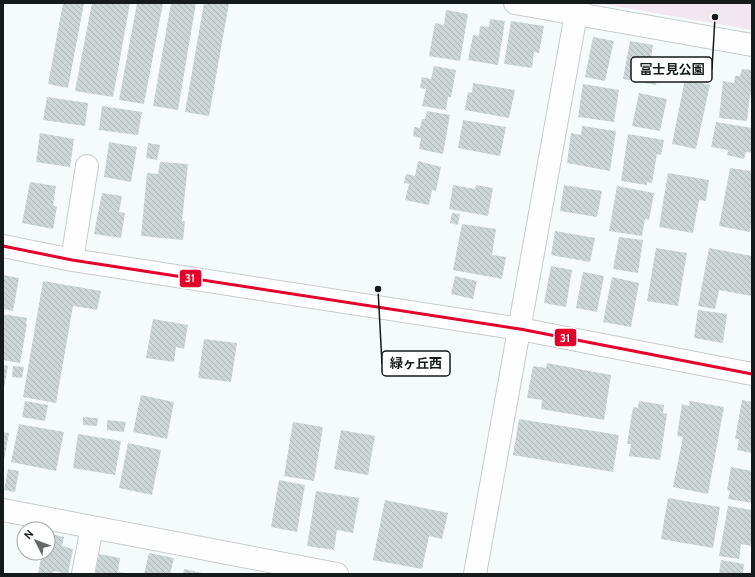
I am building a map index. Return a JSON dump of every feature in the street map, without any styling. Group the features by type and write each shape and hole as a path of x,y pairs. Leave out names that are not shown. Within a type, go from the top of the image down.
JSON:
{"street":[{"path":"515,3 577,8 752,45"},
{"path":"475,574 577,8"},
{"path":"72,260 87,166"},
{"path":"3,246 72,260 520,329 752,374"},
{"path":"3,510 92,527 289,569 337,574"},
{"path":"83,574 92,527"}],"shaded area":[{"path":"602,3 752,3 752,30 603,4"}],"building":[{"path":"63,3 84,3 68,88 48,84"},
{"path":"92,3 130,3 113,97 75,91"},
{"path":"137,3 163,3 144,104 119,100"},
{"path":"171,3 196,3 178,110 153,106"},
{"path":"204,3 229,3 209,116 185,112"},
{"path":"446,10 468,14 460,61 429,56 435,23 444,25"},
{"path":"490,19 505,21 498,65 468,60 473,35 479,36 480,26 489,27"},
{"path":"511,21 544,26 539,53 534,52 532,68 504,64"},
{"path":"593,37 614,41 605,81 585,77"},
{"path":"630,41 653,45 650,64 660,66 656,85 623,79"},
{"path":"434,66 456,70 451,97 448,97 446,110 422,106 426,89 420,88 422,77 431,79"},
{"path":"742,69 752,70 752,96 750,95 747,121 719,118 723,81 734,83 735,76 740,76"},
{"path":"685,79 710,85 696,149 672,144"},
{"path":"473,83 515,90 509,118 465,110 468,92 472,93"},
{"path":"583,84 619,90 614,122 578,117"},
{"path":"639,93 667,99 660,131 632,126"},
{"path":"47,97 88,103 85,126 43,120"},
{"path":"102,106 142,112 138,135 99,130"},
{"path":"427,111 450,115 443,154 419,149 421,138 413,136 414,127 420,128 422,119 425,119"},
{"path":"463,120 506,127 500,156 458,148"},
{"path":"716,122 752,128 752,153 746,152 744,159 727,155 728,150 711,147"},
{"path":"582,126 616,131 610,171 567,163 571,133 581,135"},
{"path":"40,133 74,139 70,167 36,162"},
{"path":"628,134 664,140 661,155 657,154 652,183 647,182 647,185 621,181"},
{"path":"109,142 137,147 131,182 104,177"},
{"path":"148,143 160,145 157,160 146,158"},
{"path":"418,161 441,167 436,191 432,190 429,205 405,200 409,184 404,183 406,174 415,176"},
{"path":"160,162 188,164 182,221 185,221 183,240 141,236 147,173 158,174"},
{"path":"730,168 752,171 752,217 750,232 719,226"},
{"path":"668,173 709,180 706,201 699,200 693,233 659,227"},
{"path":"30,182 56,186 53,205 57,207 53,229 22,223"},
{"path":"453,185 475,189 476,185 493,188 488,216 449,209"},
{"path":"564,185 602,191 597,217 560,211"},
{"path":"617,186 654,193 649,220 645,219 642,236 609,231"},
{"path":"102,193 122,196 119,212 125,213 121,238 94,234"},
{"path":"452,213 460,214 458,225 450,223"},
{"path":"462,224 496,229 492,255 506,257 502,279 453,270"},
{"path":"555,231 595,238 590,262 551,255"},
{"path":"619,237 643,240 638,273 613,269"},
{"path":"656,248 687,253 678,306 647,301"},
{"path":"709,248 752,256 752,296 719,290 715,309 698,306"},
{"path":"551,266 572,270 566,307 544,303"},
{"path":"583,272 604,276 597,312 576,308"},
{"path":"3,275 19,278 13,311 3,309"},
{"path":"455,276 477,281 473,299 451,294"},
{"path":"612,277 639,283 631,327 603,322"},
{"path":"43,281 101,291 97,310 73,306 56,403 23,397"},
{"path":"698,310 727,314 723,343 694,338"},
{"path":"3,314 27,318 20,363 3,360"},
{"path":"153,319 188,325 184,349 176,347 174,362 146,358"},
{"path":"204,339 237,343 231,382 198,378"},
{"path":"547,363 611,375 604,420 541,409 542,400 527,398 533,366 546,368"},
{"path":"3,365 8,366 4,388 3,388"},
{"path":"13,366 24,367 22,378 12,377"},
{"path":"141,395 174,402 167,439 133,432"},
{"path":"742,400 752,402 752,453 737,450 739,439 735,439"},
{"path":"25,401 48,405 45,421 22,417"},
{"path":"639,401 664,405 663,413 667,414 660,460 629,456 631,444 627,444 633,407 638,408"},
{"path":"690,401 724,407 708,494 673,487 683,437 677,436 682,404 689,406"},
{"path":"83,417 98,418 97,426 83,425"},
{"path":"519,419 619,435 613,472 513,455"},
{"path":"107,420 126,422 124,432 107,430"},
{"path":"293,422 323,427 314,481 284,476"},
{"path":"19,424 64,432 56,471 11,462"},
{"path":"341,430 375,436 368,475 334,469"},
{"path":"3,432 9,433 4,460 3,460"},
{"path":"78,434 121,441 115,475 73,468"},
{"path":"128,443 161,450 152,495 119,488"},
{"path":"731,467 752,471 752,503 728,499 730,491 727,490"},
{"path":"8,469 19,471 15,492 4,490"},
{"path":"279,480 305,485 297,532 271,527"},
{"path":"316,491 359,498 353,533 337,530 334,550 307,546"},
{"path":"668,498 720,507 713,548 661,539"},
{"path":"385,500 448,513 442,539 429,536 422,569 373,560"},
{"path":"728,506 752,510 752,546 741,544 739,559 719,556"},
{"path":"56,535 64,537 62,546 73,549 68,574 54,571 53,574 38,574 40,561 56,561"},
{"path":"149,553 174,558 170,574 144,574"},
{"path":"99,554 120,558 118,572 125,573 95,574"},
{"path":"721,560 744,564 743,574 719,574"},
{"path":"184,569 202,573 202,574 183,574"}],"transit line":[{"name":"31","path":"3,246 72,260 520,329 752,374"}],"place":[{"name":"富士見公園","path":"715,17"},
{"name":"緑ヶ丘西","path":"378,289"}]}
